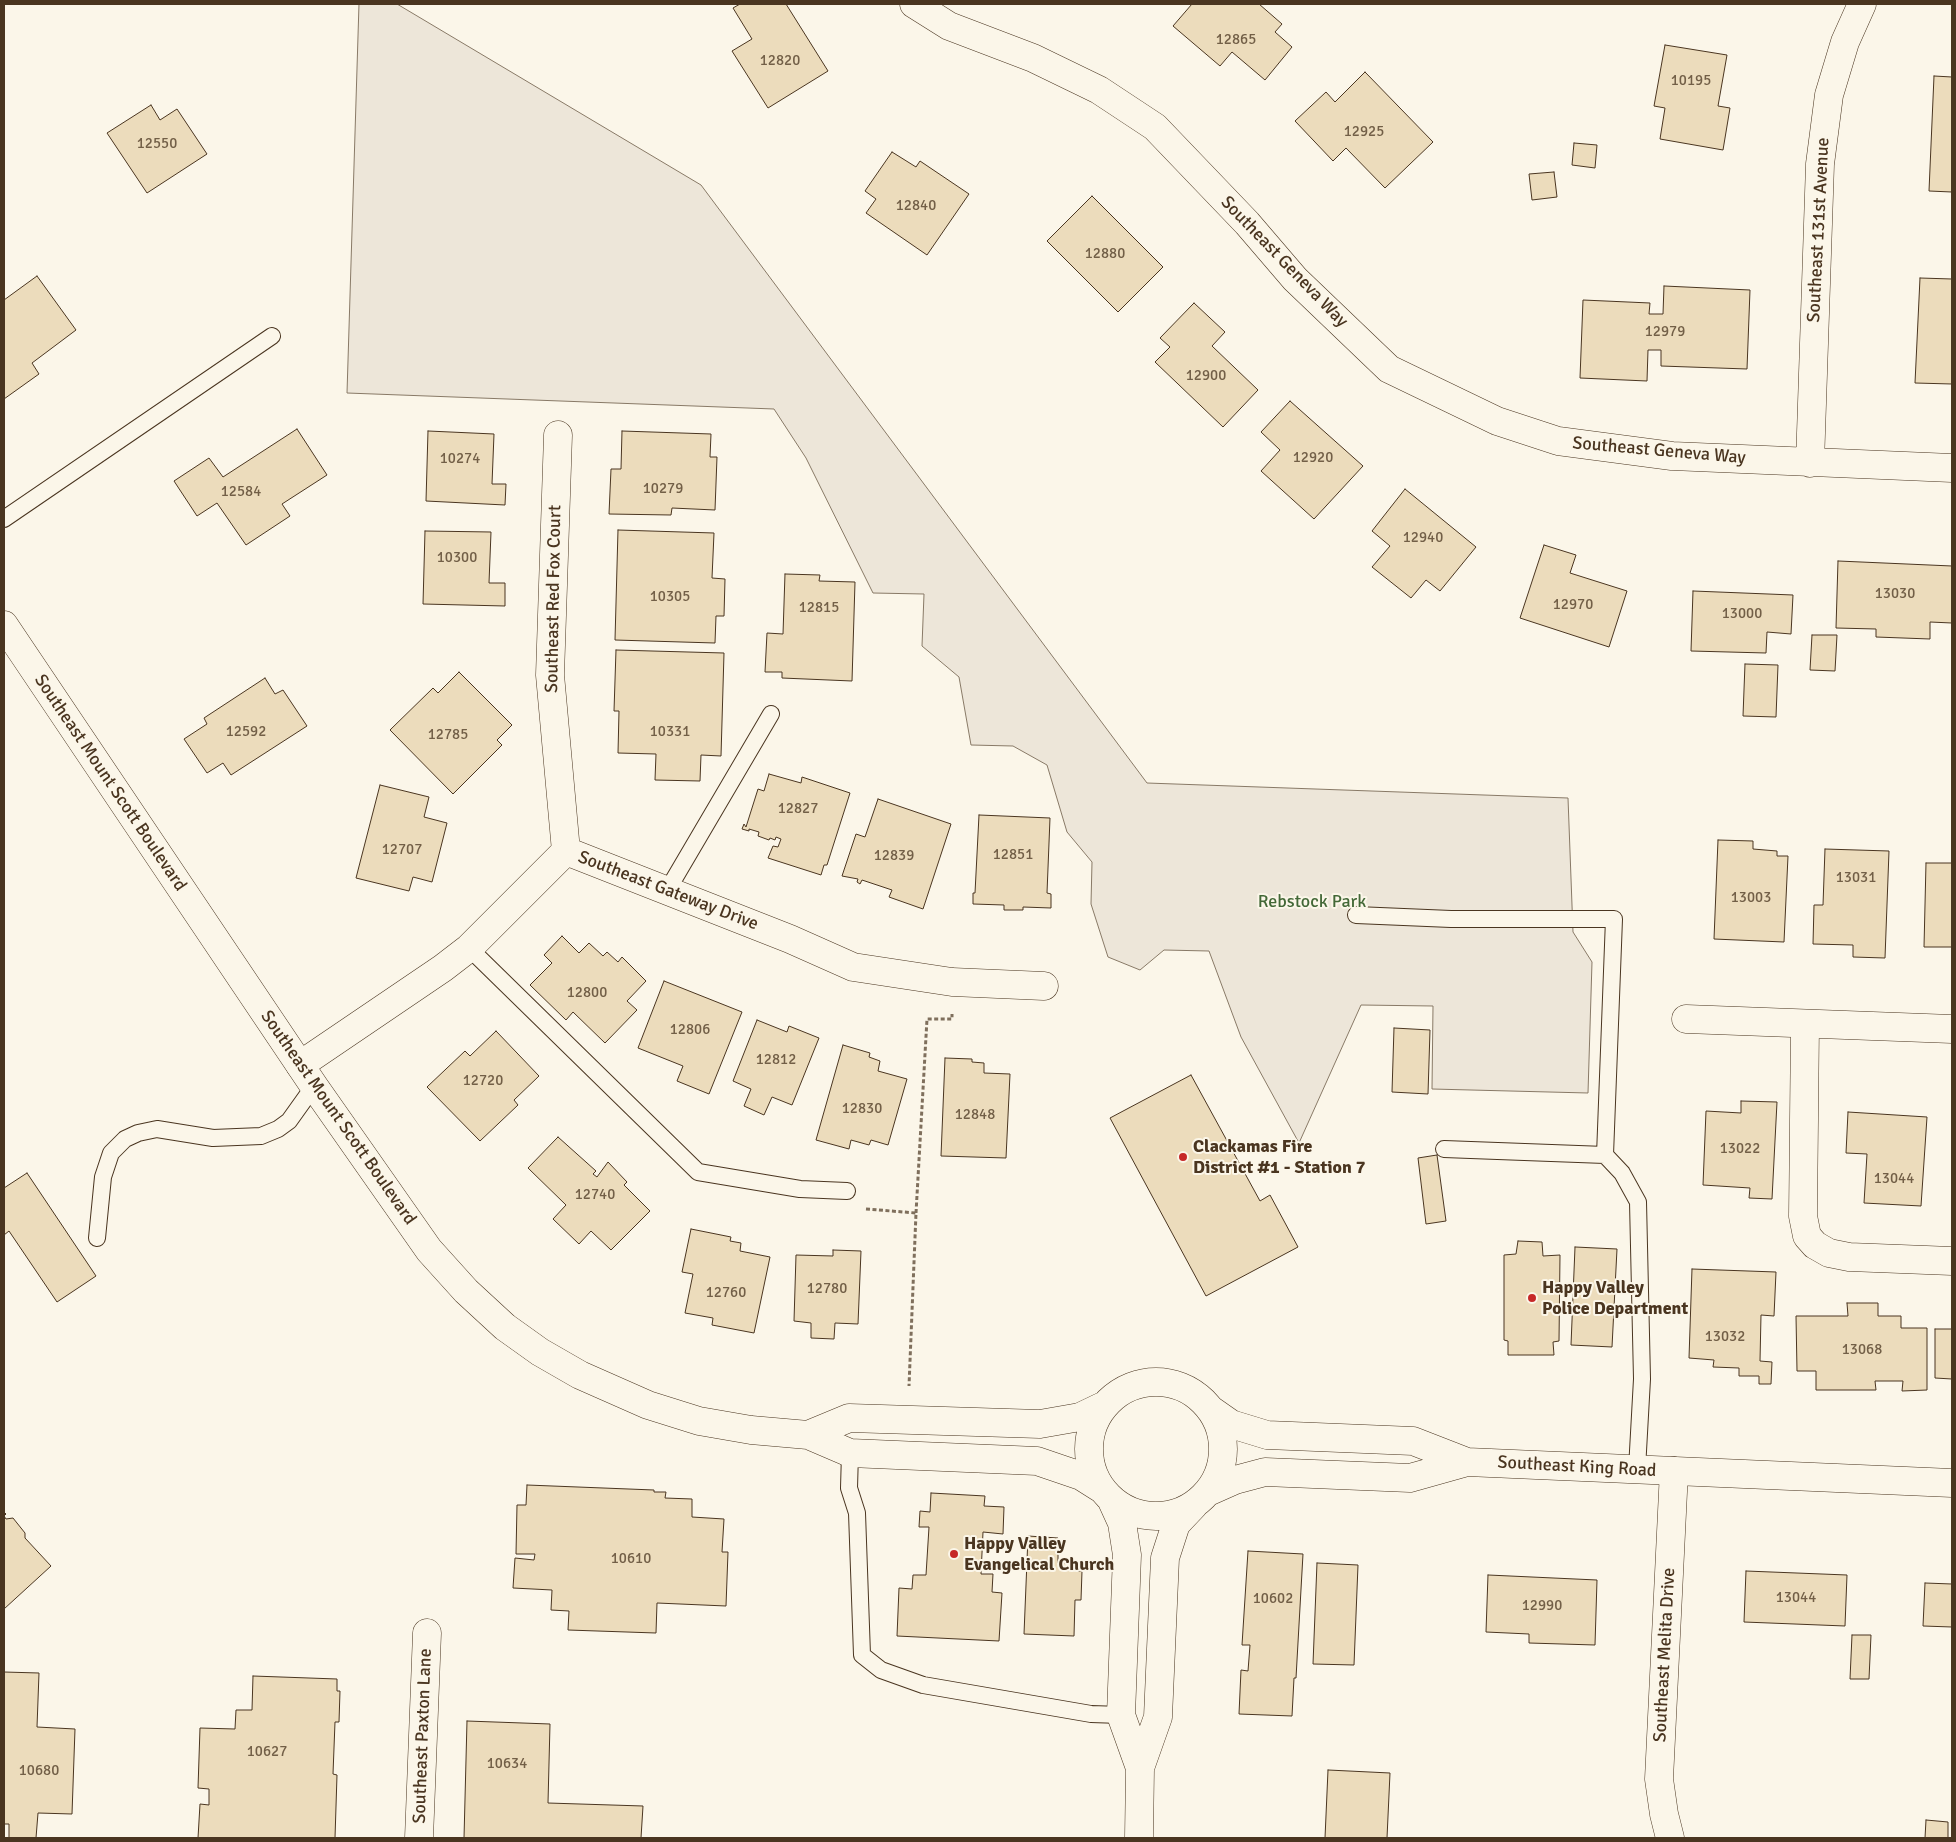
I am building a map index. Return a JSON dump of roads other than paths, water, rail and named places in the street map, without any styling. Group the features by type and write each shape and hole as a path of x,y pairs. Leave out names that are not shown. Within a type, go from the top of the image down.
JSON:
{"street":[{"name":"Southeast Geneva Way","path":"914,4 950,26 1033,58 1099,90 1155,127 1247,223 1295,279 1389,369 1497,421 1558,441 1672,456 1952,468"},
{"name":"Southeast 131st Avenue","path":"1810,463 1820,164 1829,95 1845,42 1862,4"},
{"name":"Southeast Red Fox Court","path":"558,435 550,675 566,851"},
{"name":"Southeast Mount Scott Boulevard","path":"4,625 307,1076 429,1250 466,1291 505,1326 540,1352 580,1375 648,1405 699,1421 751,1430 808,1435 850,1453 1037,1461 1081,1476 1106,1495"},
{"name":"Southeast Gateway Drive","path":"307,1076 468,948 566,851 790,939 853,967 952,982 1044,986"},
{"path":"1686,1019 1952,1029"},
{"path":"1805,1024 1803,1216 1807,1236 1815,1245 1829,1253 1849,1257 1952,1261"},
{"path":"1139,1838 1140,1768 1158,1717 1165,1558 1176,1524 1201,1498 1217,1477 1222,1460 1223,1443 1219,1426 1211,1410 1199,1397 1184,1388 1167,1382 1150,1382 1132,1386 1116,1394 1103,1406 1094,1421 1089,1438 1088,1456 1092,1472 1122,1523 1126,1555 1121,1715 1140,1768"},
{"name":"Southeast Mount Scott Boulevard","path":"808,1435 849,1418 1040,1424 1080,1417 1103,1406"},
{"name":"Southeast King Road","path":"1211,1410 1231,1424 1267,1435 1413,1441 1468,1462 1952,1483"},
{"path":"1106,1495 1127,1510 1144,1516 1162,1516 1179,1513 1201,1498 1235,1480 1265,1472 1410,1478 1468,1462"},
{"name":"Southeast Melita Drive","path":"1670,1838 1659,1779 1674,1471"},
{"name":"Southeast Paxton Lane","path":"419,1838 427,1633"}],"lane":[{"path":"4,519 272,336"},
{"path":"667,891 771,714"},
{"path":"1356,915 1450,918 1614,919 1605,1155"},
{"path":"468,948 698,1172 800,1189 846,1191"},
{"path":"97,1238 102,1177 111,1153 125,1140 138,1132 156,1129 213,1138 261,1136 278,1129 289,1121 307,1076"},
{"path":"1444,1149 1605,1155 1622,1173 1638,1202 1642,1378 1637,1469"},
{"path":"850,1453 849,1488 857,1513 862,1655 881,1670 923,1685 1091,1714 1121,1715"}],"place":[{"name":"Clackamas Fire District #1 - Station 7","path":"1183,1157"},
{"name":"Happy Valley Police Department","path":"1532,1298"},
{"name":"Happy Valley Evangelical Church","path":"954,1554"}],"park label":[{"name":"Rebstock Park","path":"1312,902"}]}
